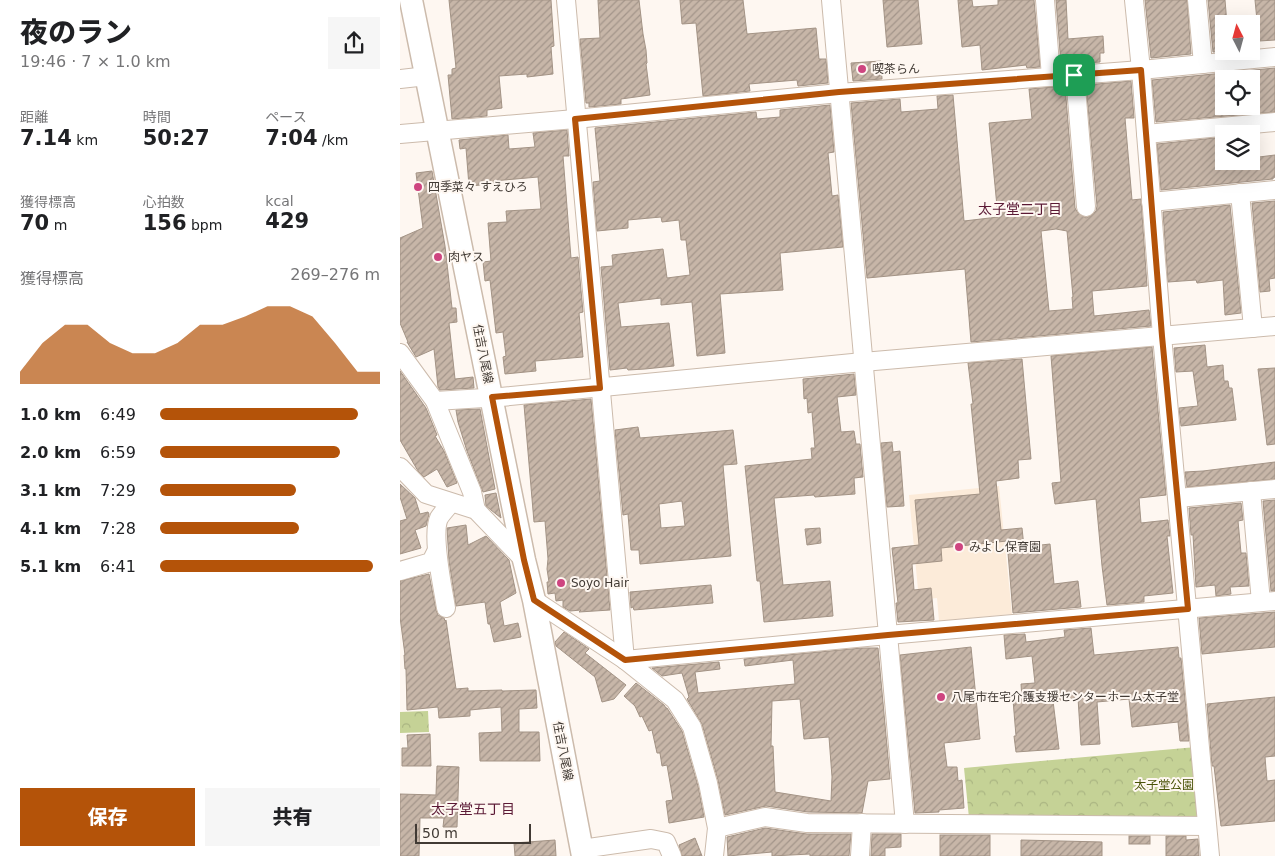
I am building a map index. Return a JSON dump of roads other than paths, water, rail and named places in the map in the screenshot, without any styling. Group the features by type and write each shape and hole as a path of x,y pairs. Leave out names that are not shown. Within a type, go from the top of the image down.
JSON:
{"main road":[{"name":"住吉八尾線","path":"411,0 524,560 534,600 583,853"}],"street":[{"path":"566,0 575,119 625,660"},
{"path":"831,0 905,824"},
{"path":"1045,0 1051,77"},
{"path":"1134,0 1162,336 1210,856"},
{"path":"1196,0 1203,64"},
{"path":"400,134 575,119 839,92 1141,70 1275,57"},
{"path":"1074,75 1086,206"},
{"path":"400,79 427,76"},
{"path":"1146,134 1275,122"},
{"path":"1151,202 1275,190"},
{"path":"1240,194 1252,328"},
{"path":"435,401 600,388 863,362 1275,326"},
{"path":"400,353 435,401 472,492 476,510"},
{"path":"400,467 426,494 476,510 524,560"},
{"path":"1178,498 1275,489"},
{"path":"625,660 1268,602 1251,491"},
{"path":"446,608 437,550 437,526 439,519 451,503"},
{"path":"400,571 431,562 437,550"},
{"path":"534,600 625,660 675,700 692,727 708,782 717,828 714,856"},
{"path":"717,828 766,817 807,823 1207,826"},
{"path":"860,856 862,823"},
{"path":"583,853 650,839 666,842 672,856"}],"place":[{"name":"喫茶らん","path":"862,69"},
{"name":"四季菜々 すえひろ","path":"418,187"},
{"name":"肉ヤス","path":"438,257"},
{"name":"みよし保育園","path":"959,547"},
{"name":"Soyo Hair","path":"561,583"},
{"name":"八尾市在宅介護支援センターホーム太子堂","path":"941,697"}],"district":[{"name":"太子堂二丁目","path":"1020,209"},
{"name":"太子堂五丁目","path":"473,809"}],"park label":[{"name":"太子堂公園","path":"1164,785"}]}
